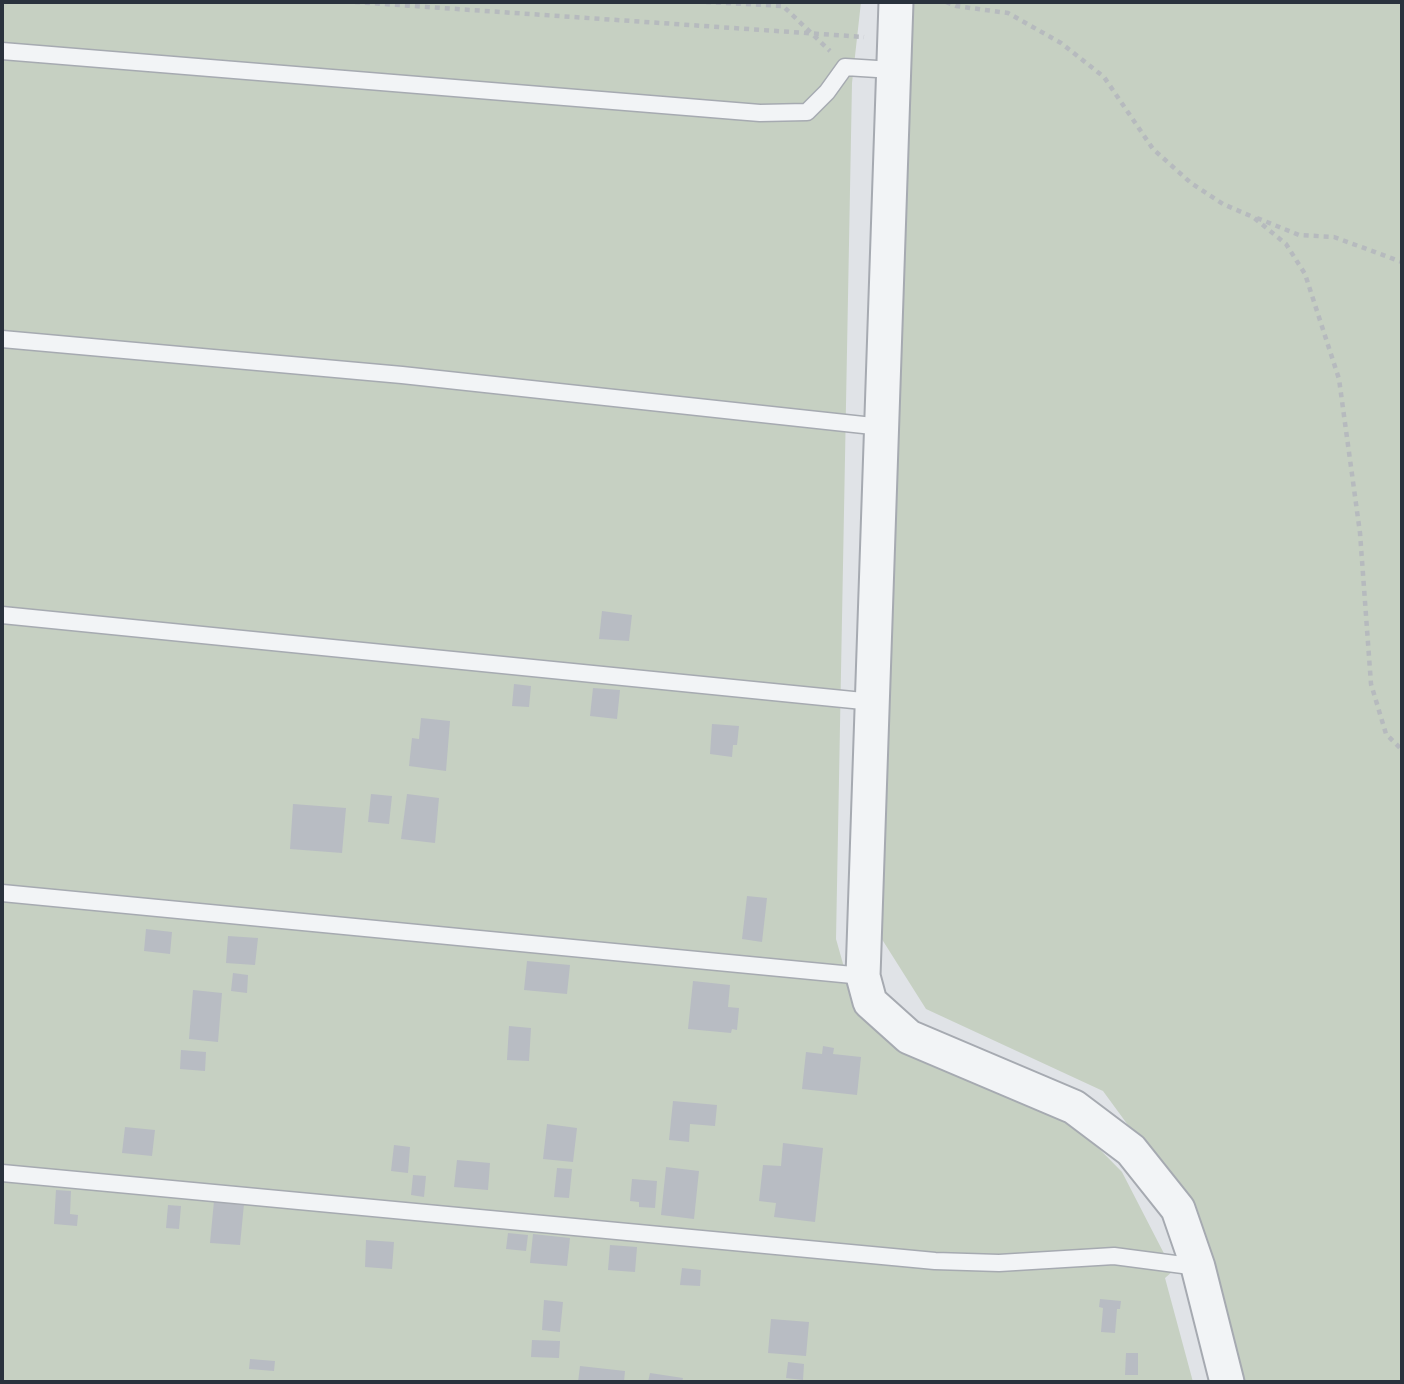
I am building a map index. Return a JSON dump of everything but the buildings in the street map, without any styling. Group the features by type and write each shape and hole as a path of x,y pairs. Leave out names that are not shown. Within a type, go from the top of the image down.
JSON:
{"street":[{"path":"896,2 863,976 870,1003 909,1037 1074,1107 1131,1150 1178,1209 1198,1267 1227,1382"}],"lane":[{"path":"2,51 761,113 807,111 827,92 845,67 894,55"},
{"path":"2,340 402,375 882,427"},
{"path":"2,615 873,702"},
{"path":"2,893 863,976"},
{"path":"2,1173 935,1261 999,1263 1114,1256 1198,1267"}],"path":[{"path":"355,2 813,33 894,55"},
{"path":"706,2 783,6 845,67"},
{"path":"946,2 956,6 1008,13 1062,43 1104,77 1153,149 1191,183 1223,204 1299,235 1334,237 1402,262"},
{"path":"1253,217 1286,244 1305,274 1339,379 1360,533 1371,684 1386,734 1402,750"}],"green space":[{"path":"2,2 861,2 852,83 836,939 853,999 1066,1115 1122,1172 1173,1271 1165,1278 1193,1382 2,1382"},
{"path":"903,2 1402,2 1402,1382 1238,1382 1193,1214 1103,1091 926,1009 878,933"}]}
